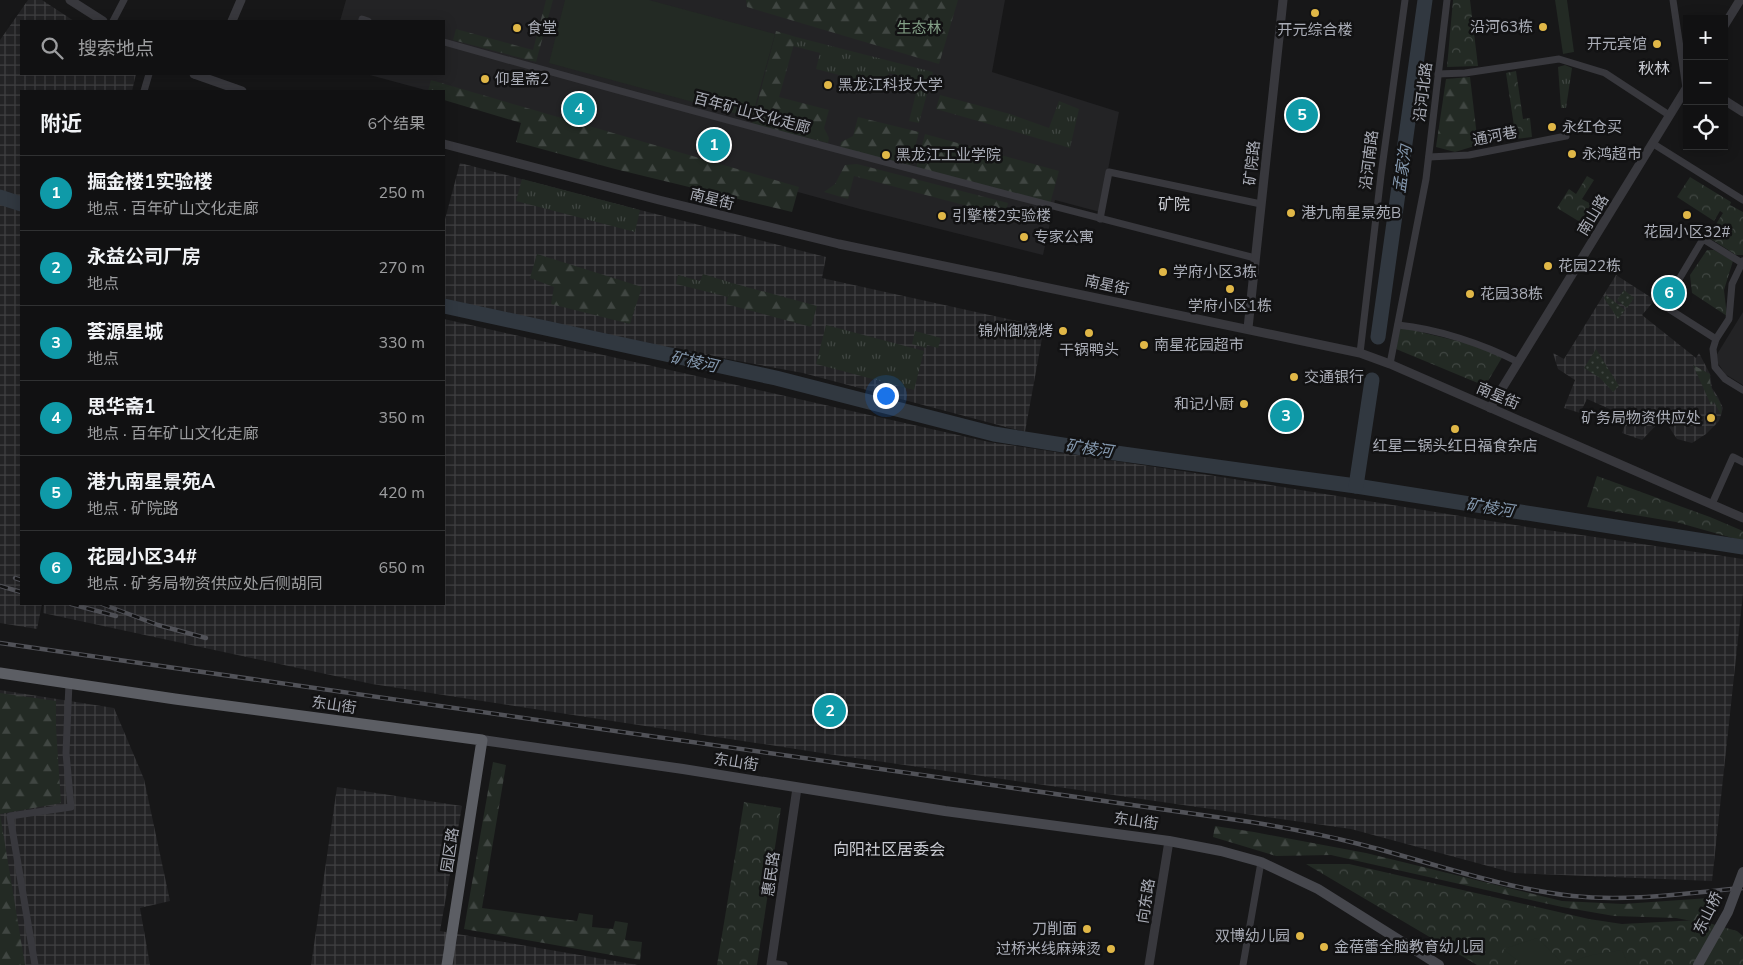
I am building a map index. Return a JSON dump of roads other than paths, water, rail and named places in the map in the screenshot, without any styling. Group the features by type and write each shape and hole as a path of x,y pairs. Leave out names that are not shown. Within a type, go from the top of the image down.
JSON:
{"highway":[{"name":"东山街","path":"0,673 482,740"},
{"name":"园区路","path":"447,965 482,740"}],"main road":[{"name":"东山街","path":"482,740 945,811 1169,841 1221,851 1261,862 1318,889 1439,965"},
{"name":"东山桥","path":"1698,965 1728,912 1743,872"}],"street":[{"path":"70,0 102,20"},
{"path":"114,20 124,0"},
{"path":"232,20 241,0"},
{"name":"矿院路","path":"1248,328 1283,0"},
{"name":"沿河南路","path":"1360,353 1378,199 1405,0"},
{"name":"沿河北路","path":"1390,364 1429,158 1447,0"},
{"path":"1673,0 1683,68"},
{"path":"1728,20 1740,0"},
{"name":"百年矿山文化走廊","path":"445,42 651,100 1053,207 1255,258"},
{"path":"1438,74 1465,73 1558,59 1605,73 1669,115"},
{"path":"144,90 149,75"},
{"path":"208,77 240,90"},
{"name":"南山路","path":"1490,408 1683,93"},
{"path":"1728,103 1743,112"},
{"name":"通河巷","path":"1429,158 1469,155 1566,136"},
{"name":"南星街","path":"445,144 659,200 839,244 1248,328 1360,353 1566,439 1743,518"},
{"path":"1652,144 1743,200"},
{"path":"1100,219 1109,172 1261,204"},
{"path":"1675,286 1703,239 1743,262 1732,284 1729,319 1716,339 1713,349 1716,367 1726,379 1743,390"},
{"path":"1669,309 1716,339"},
{"path":"1398,325 1475,343 1518,362"},
{"path":"1712,504 1733,457 1743,462"},
{"path":"35,965 10,816 71,807 66,753 69,683"},
{"name":"惠民路","path":"771,964 797,788"},
{"name":"向东路","path":"1149,965 1169,841"},
{"path":"1243,965 1261,862"},
{"path":"771,964 784,965"}],"waterway":[{"name":"孟家沟","path":"1378,337 1425,0"},
{"name":"矿棱河","path":"0,197 20,204"},
{"name":"矿棱河","path":"445,306 776,378 994,434 1101,451 1356,486 1743,547"},
{"name":"孟家沟","path":"1356,486 1372,380"}],"railway":[{"path":"15,578 20,580"},
{"path":"0,586 20,592"},
{"path":"75,605 116,616"},
{"path":"105,605 158,625 206,638"},
{"path":"0,643 1251,822 1346,841 1492,881 1573,896 1594,898 1658,896 1743,888"}],"place":[{"name":"开元综合楼","path":"1315,13"},
{"name":"沿河63栋","path":"1543,27"},
{"name":"食堂","path":"517,28"},
{"name":"开元宾馆","path":"1657,44"},
{"name":"仰星斋2","path":"485,79"},
{"name":"黑龙江科技大学","path":"828,85"},
{"name":"思华斋1","path":"579,109"},
{"name":"港九南星景苑A","path":"1302,115"},
{"name":"永红仓买","path":"1552,127"},
{"name":"掘金楼1实验楼","path":"714,145"},
{"name":"永鸿超市","path":"1572,154"},
{"name":"黑龙江工业学院","path":"886,155"},
{"name":"港九南星景苑B","path":"1291,213"},
{"name":"花园小区32#","path":"1687,215"},
{"name":"引擎楼2实验楼","path":"942,216"},
{"name":"专家公寓","path":"1024,237"},
{"name":"花园22栋","path":"1548,266"},
{"name":"学府小区3栋","path":"1163,272"},
{"name":"学府小区1栋","path":"1230,289"},
{"name":"花园小区34#","path":"1669,293"},
{"name":"花园38栋","path":"1470,294"},
{"name":"锦州御烧烤","path":"1063,331"},
{"name":"干锅鸭头","path":"1089,333"},
{"name":"南星花园超市","path":"1144,345"},
{"name":"交通银行","path":"1294,377"},
{"name":"和记小厨","path":"1244,404"},
{"name":"荟源星城","path":"1286,416"},
{"name":"矿务局物资供应处","path":"1711,418"},
{"name":"红星二锅头红日福食杂店","path":"1455,429"},
{"name":"永益公司厂房","path":"830,711"},
{"name":"刀削面","path":"1087,929"},
{"name":"双博幼儿园","path":"1300,936"},
{"name":"金蓓蕾全脑教育幼儿园","path":"1324,947"},
{"name":"过桥米线麻辣烫","path":"1111,949"}],"district":[{"name":"秋林","path":"1654,68"},
{"name":"矿院","path":"1174,204"},
{"name":"向阳社区居委会","path":"889,849"}],"park label":[{"name":"生态林","path":"919,28"}]}
